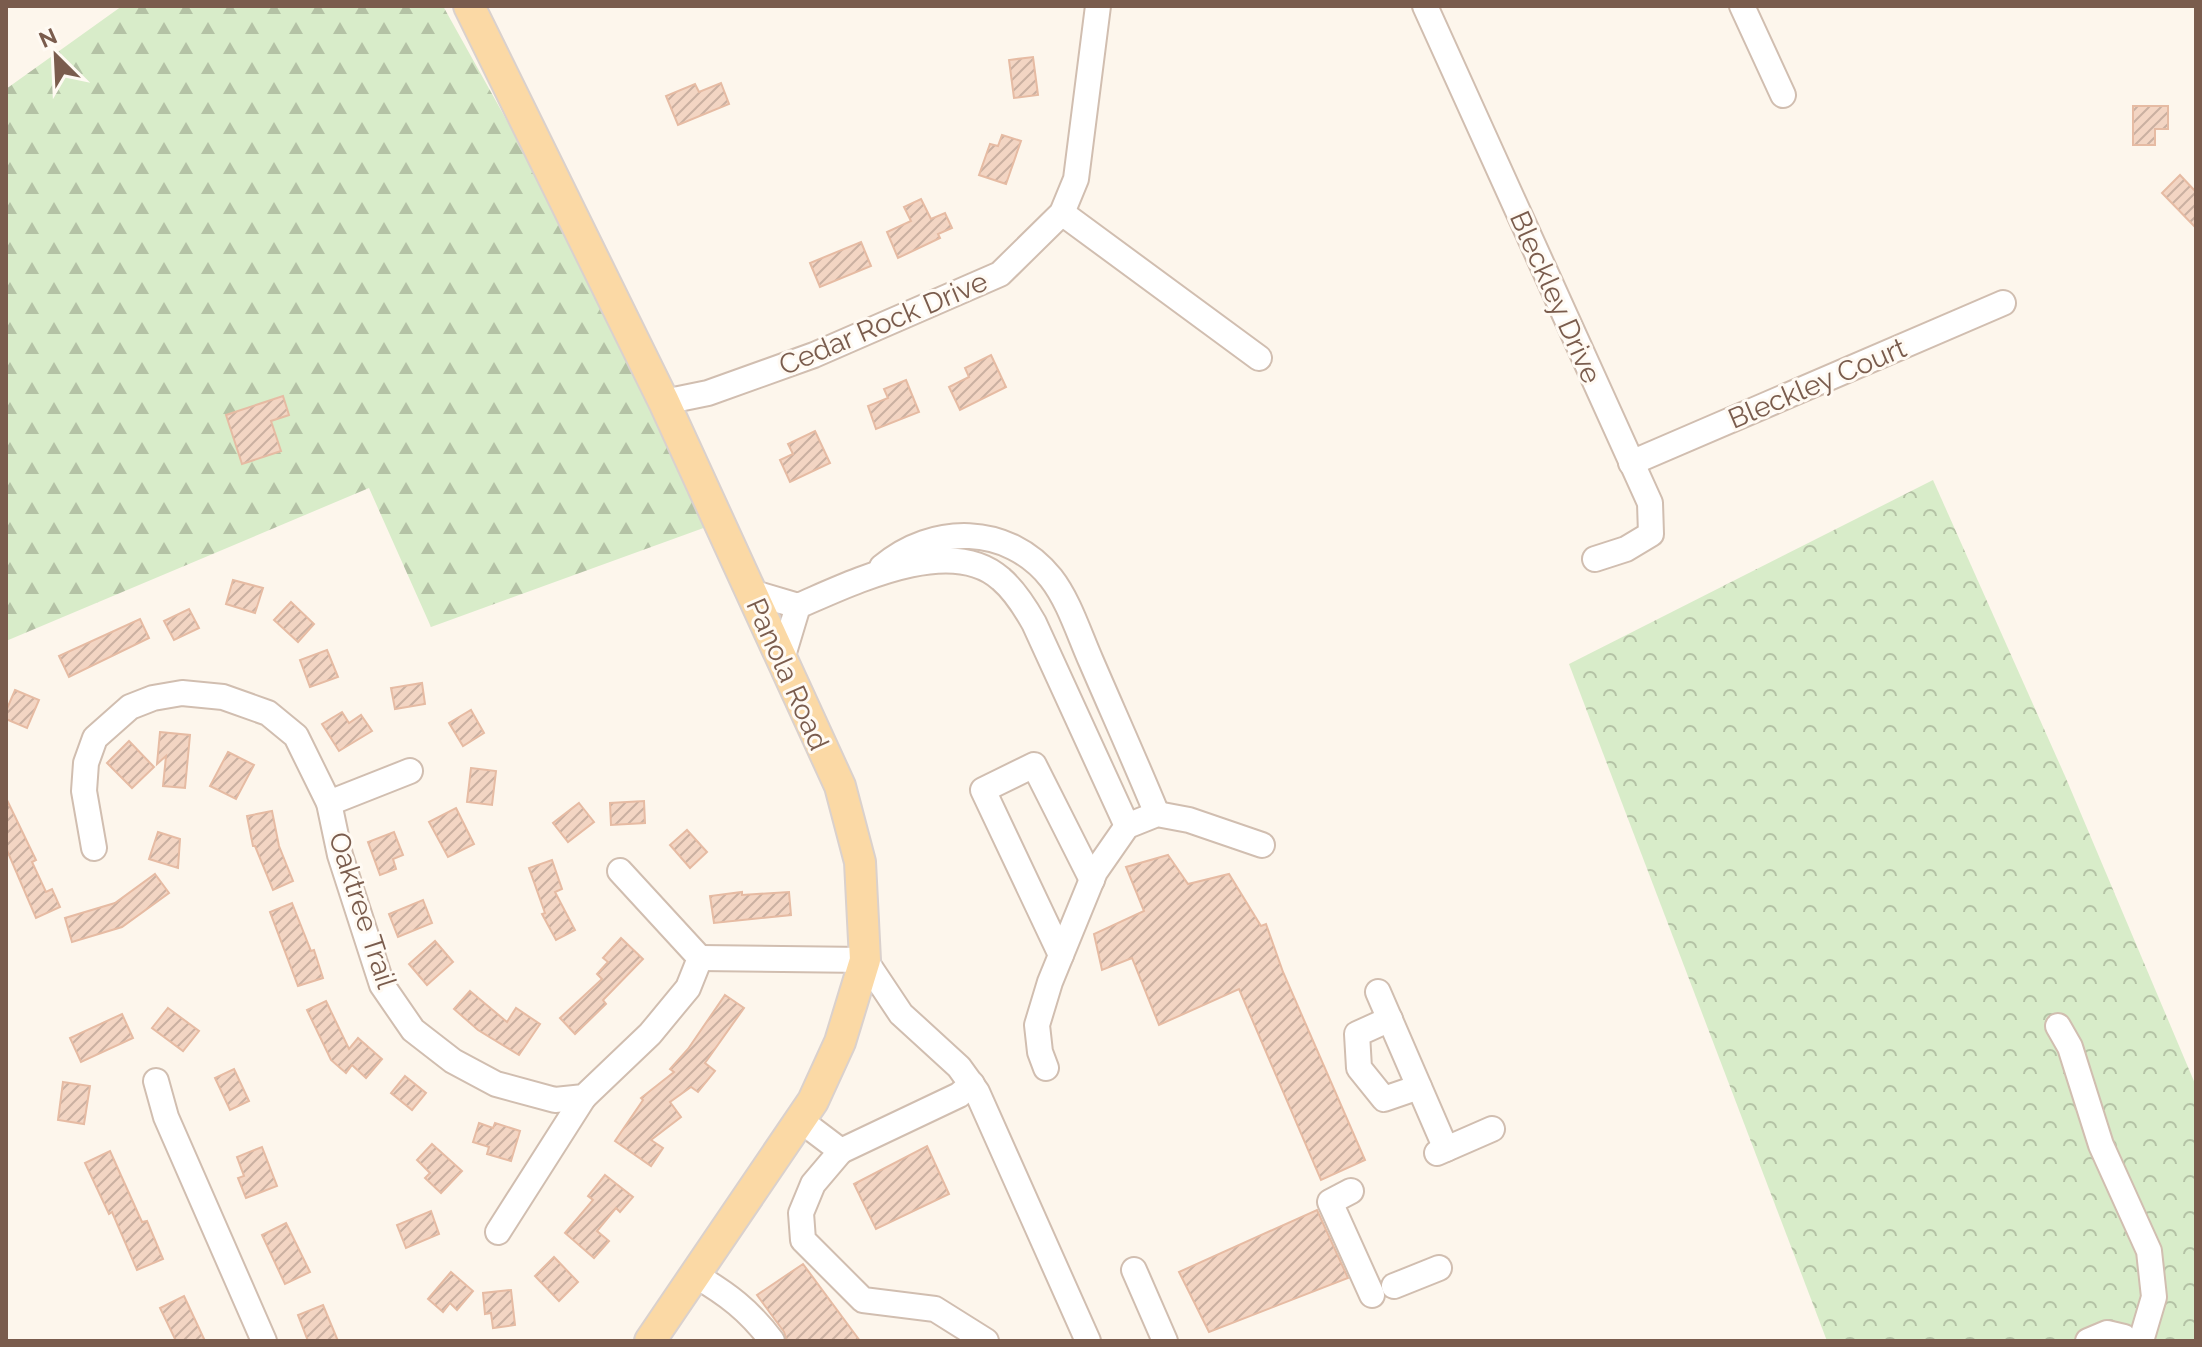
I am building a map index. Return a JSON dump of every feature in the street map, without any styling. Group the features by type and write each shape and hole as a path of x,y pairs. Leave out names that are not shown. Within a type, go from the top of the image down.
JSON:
{"main road":[{"name":"Panola Road","path":"469,6 664,402 782,659 840,786 860,862 865,960 840,1042 813,1101 650,1341"}],"street":[{"name":"Cedar Rock Drive","path":"664,402 708,393 814,355 1000,274 1062,213 1076,179 1098,6"},
{"name":"Bleckley Drive","path":"1425,6 1650,503 1651,534 1626,549 1595,559"},
{"path":"1742,6 1783,95"},
{"path":"1062,213 1259,358"},
{"name":"Bleckley Court","path":"1631,463 2003,303"},
{"path":"874,573 898,553 942,537 984,536 1020,550 1051,579 1067,608 1157,814"},
{"path":"751,592 798,606 874,573 940,560 971,563 999,576 1017,595 1034,623 1127,826"},
{"path":"782,659 798,606"},
{"path":"1034,623 1067,608"},
{"name":"Oaktree Trail","path":"94,848 84,791 86,763 95,738 130,707 153,698 182,693 223,697 268,713 296,736 329,803 340,855 382,985 413,1030 453,1061 496,1084 555,1100 584,1097"},
{"path":"1061,955 983,790 1034,765 1092,880"},
{"path":"329,803 410,771"},
{"path":"1046,1068 1040,1052 1037,1025 1050,982 1092,880 1127,826 1157,814 1189,820 1262,845"},
{"path":"620,871 700,958 865,960 901,1014 959,1067 972,1084 995,1128 1088,1341"},
{"path":"498,1232 584,1097 650,1034 688,988 700,958"},
{"path":"1378,992 1419,1087 1442,1151 1492,1129"},
{"path":"849,1012 869,1006 901,1014"},
{"path":"1390,1019 1357,1034 1359,1068 1384,1099 1419,1087"},
{"path":"2058,1026 2070,1047 2101,1145 2149,1251 2154,1297 2141,1341"},
{"path":"156,1081 166,1117 264,1341"},
{"path":"972,1084 959,1095 841,1151 813,1184 801,1213 803,1240 863,1300 935,1309 986,1341"},
{"path":"800,1120 841,1151"},
{"path":"1351,1191 1330,1202 1383,1291 1439,1268"},
{"path":"1134,1270 1165,1341"},
{"path":"695,1275 731,1296 772,1341"},
{"path":"2088,1341 2107,1333 2124,1337 2127,1341"}],"green space":[{"path":"122,6 443,6 668,410 709,526 431,627 369,488 6,641 6,89"},
{"path":"1933,480 2065,776 2196,1086 2196,1341 1827,1341 1569,664"}],"building":[{"path":"1033,57 1038,95 1014,98 1009,60"},
{"path":"721,83 729,104 678,125 666,96 695,84 699,92"},
{"path":"2133,106 2168,106 2168,129 2155,129 2155,145 2133,145"},
{"path":"1002,135 1021,141 1006,184 979,175 990,144 998,146"},
{"path":"2180,175 2196,192 2196,228 2162,193"},
{"path":"921,199 931,219 945,213 952,228 938,234 940,238 898,258 887,232 911,221 904,207"},
{"path":"861,242 871,266 820,287 810,263"},
{"path":"991,355 1006,387 960,410 949,387 969,377 965,368"},
{"path":"906,380 919,412 876,429 868,406 888,398 884,389"},
{"path":"283,396 289,415 271,421 281,451 242,464 226,415"},
{"path":"815,431 830,463 790,482 780,460 793,454 788,444"},
{"path":"233,580 263,588 255,613 226,604"},
{"path":"291,602 314,624 298,642 274,620"},
{"path":"189,609 199,628 174,640 164,621"},
{"path":"140,619 149,638 69,677 59,656"},
{"path":"327,650 338,677 310,687 300,660"},
{"path":"422,683 425,704 395,709 391,688"},
{"path":"15,690 39,700 27,728 6,719"},
{"path":"471,710 484,733 463,746 449,723"},
{"path":"342,712 349,723 361,715 372,731 339,751 322,724"},
{"path":"160,732 190,735 185,788 163,786 166,756 157,764"},
{"path":"129,741 154,767 132,788 107,763"},
{"path":"228,752 254,765 236,799 210,786"},
{"path":"471,768 496,771 492,805 467,802"},
{"path":"6,798 36,860 32,862 46,892 52,889 60,907 36,918 6,848"},
{"path":"644,801 645,823 611,825 610,803"},
{"path":"579,803 594,822 568,842 553,823"},
{"path":"456,808 474,844 448,857 429,822"},
{"path":"272,811 279,846 293,881 273,890 253,846 247,816"},
{"path":"687,830 707,852 690,868 670,845"},
{"path":"158,832 180,839 178,868 149,859"},
{"path":"394,832 403,855 393,859 396,869 380,875 368,842"},
{"path":"1168,855 1188,884 1229,874 1261,926 1266,924 1283,972 1365,1160 1321,1180 1239,989 1159,1025 1132,958 1102,970 1094,934 1144,911 1126,867"},
{"path":"552,860 562,889 555,892 575,930 556,940 542,914 545,913 529,868"},
{"path":"155,874 169,893 122,927 72,942 65,918 115,903"},
{"path":"742,892 742,895 789,892 791,915 714,923 710,896"},
{"path":"423,900 432,923 398,937 389,914"},
{"path":"292,903 323,978 298,986 270,912"},
{"path":"621,938 643,959 603,1000 606,1004 575,1034 560,1018 602,979 597,974 608,962 603,958"},
{"path":"435,941 453,962 427,985 409,964"},
{"path":"470,991 507,1022 516,1008 540,1024 519,1055 478,1030 454,1009"},
{"path":"725,995 744,1008 705,1063 715,1071 698,1092 691,1087 670,1102 681,1117 651,1140 663,1148 651,1166 615,1141 643,1100 641,1098 674,1072 670,1069 688,1049"},
{"path":"326,1001 349,1049 358,1038 382,1059 366,1078 352,1065 346,1073 331,1060 307,1010"},
{"path":"168,1008 199,1031 183,1051 152,1028"},
{"path":"122,1014 133,1038 81,1062 70,1038"},
{"path":"234,1069 249,1101 230,1110 215,1078"},
{"path":"405,1076 426,1093 412,1110 391,1093"},
{"path":"63,1082 90,1086 84,1124 58,1120"},
{"path":"479,1123 493,1128 495,1123 520,1131 511,1161 487,1154 489,1147 473,1142"},
{"path":"432,1144 462,1171 441,1193 425,1178 430,1173 417,1160"},
{"path":"927,1146 949,1194 876,1229 854,1184"},
{"path":"262,1147 277,1186 246,1198 238,1178 244,1176 237,1157"},
{"path":"110,1151 142,1222 147,1221 163,1259 137,1270 112,1212 109,1214 85,1163"},
{"path":"605,1175 633,1197 620,1212 616,1208 597,1231 609,1241 594,1258 565,1233 593,1200 588,1196"},
{"path":"1317,1210 1348,1278 1209,1332 1179,1272"},
{"path":"431,1211 439,1234 406,1248 397,1225"},
{"path":"286,1223 310,1272 285,1284 262,1235"},
{"path":"554,1257 578,1282 559,1301 535,1276"},
{"path":"803,1264 860,1341 787,1341 784,1332 757,1295"},
{"path":"451,1272 473,1291 457,1310 450,1303 443,1312 428,1299"},
{"path":"511,1290 515,1325 493,1328 491,1313 485,1314 483,1293"},
{"path":"184,1296 205,1341 176,1341 160,1308"},
{"path":"323,1305 338,1341 308,1341 298,1315"}]}
